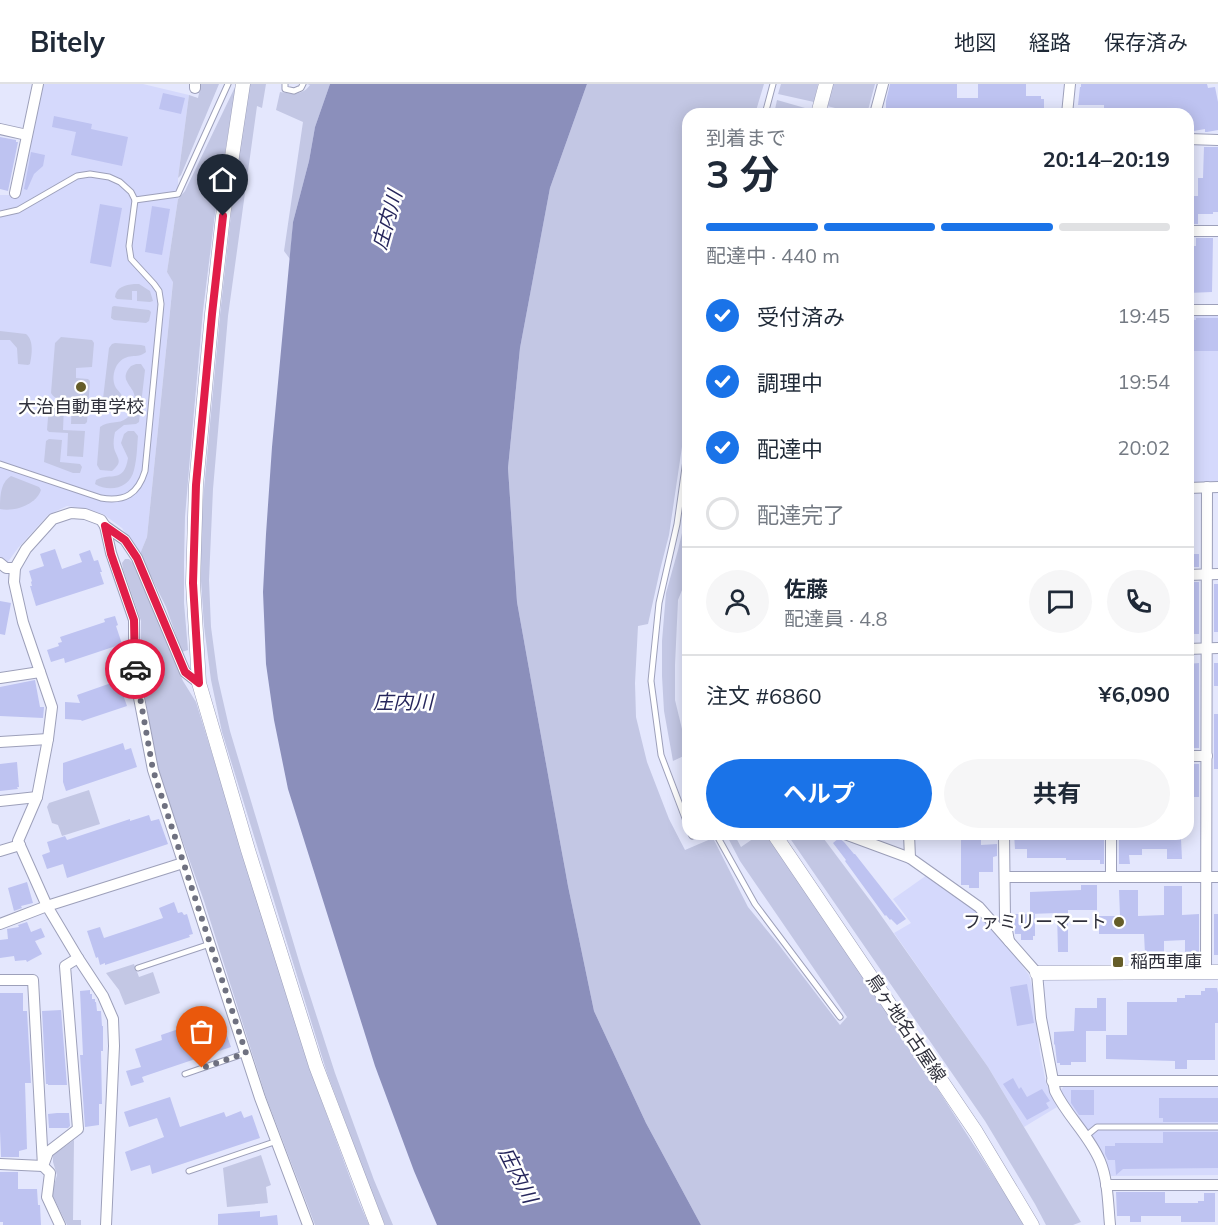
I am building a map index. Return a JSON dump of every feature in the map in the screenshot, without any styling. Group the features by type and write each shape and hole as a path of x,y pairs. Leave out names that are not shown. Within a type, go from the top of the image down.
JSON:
{"street":[{"path":"15,193 38,84"},
{"path":"243,84 223,216 196,485 193,583 199,683 248,850 316,1066 377,1225"},
{"path":"820,108 826,84"},
{"path":"877,108 883,84"},
{"path":"1068,108 1070,84"},
{"path":"0,129 27,135"},
{"path":"1194,139 1218,141"},
{"path":"1194,231 1218,231"},
{"path":"1194,310 1218,310"},
{"path":"1037,973 1212,972 1212,808 1206,756 1212,731 1212,487 1194,488"},
{"path":"106,1225 114,1046 113,1019 104,996 47,906 18,841 37,797 52,707 23,622 14,582 15,568 26,549 53,519 71,513 86,514 101,520 105,526 125,540 137,558 185,672 199,683"},
{"path":"105,526 111,554 134,620 135,678 153,770 246,1053 309,1225"},
{"path":"0,563 6,568 15,568"},
{"path":"1194,575 1212,574"},
{"path":"1194,649 1212,648"},
{"path":"0,678 40,672"},
{"path":"0,742 48,739"},
{"path":"1194,756 1206,756"},
{"path":"0,801 37,797"},
{"name":"鳥ヶ地名古屋線","path":"778,840 976,1132 1032,1225"},
{"path":"861,840 910,858 979,907 1037,973 1041,1018 1054,1091 1086,1136 1100,1162 1106,1185 1110,1225"},
{"path":"909,840 910,858"},
{"path":"1004,840 1005,920 1009,942"},
{"path":"1110,877 1111,840"},
{"path":"0,851 20,845"},
{"path":"0,924 47,906 183,863"},
{"path":"1005,877 1212,877"},
{"path":"43,1166 48,1152 78,1129 65,966 78,958"},
{"path":"0,980 33,980 43,1166 50,1173 47,1197 60,1225"},
{"path":"1053,1081 1218,1081"},
{"path":"0,1164 43,1166"},
{"path":"1106,1185 1218,1185"}],"lane":[{"path":"135,200 178,194 228,84"},
{"path":"285,84 285,89 294,91 303,84"},
{"path":"767,108 774,84"},
{"path":"0,214 18,210 77,176 90,174 109,177 120,182 131,192 135,200 129,246 131,259 159,291 161,304 145,471 142,482 135,492 114,500 102,498 0,464"},
{"path":"682,489 677,524 659,603 651,681 661,755 682,810"},
{"path":"719,840 754,904 840,1017"},
{"path":"138,968 210,944"},
{"path":"185,1074 246,1053"},
{"path":"1086,1136 1097,1126 1218,1127"},
{"path":"189,1171 277,1141"}],"shaded area":[{"name":"大治自動車学校","path":"43,84 143,84 189,95 178,178 178,199 167,272 173,281 147,537 140,554 122,528 103,514 67,506 48,515 7,563 0,559 0,195 19,195"},
{"path":"201,84 219,84 178,178 189,95 198,98"},
{"path":"249,84 266,84 262,108 257,106 228,316 213,489 209,580 211,627 218,679 230,731 301,968 335,1073 393,1225 385,1225 327,1073 222,732 211,680 204,626 201,522 237,159"},
{"path":"307,84 330,84 315,127 309,161 293,222 290,259 284,251 303,122 276,110 280,92 300,93 310,85"},
{"path":"587,84 764,84 757,108 682,108 682,447 669,535 648,624 638,626 636,717 647,762 669,819 685,850 708,840 714,840 748,907 840,1025 847,1017 740,861 729,840 737,840 741,847 751,840 769,840 921,1063 1025,1225 701,1225 646,1123 594,1011 568,886 517,602 508,468 520,348 550,188"},
{"path":"781,84 818,84 814,102 778,94"},
{"path":"833,84 875,84 869,108 827,106"},
{"path":"236,85 215,214 203,311 185,517 184,603 188,650 182,652 166,607 140,554 147,537 173,282 167,272 178,199 185,191"},
{"path":"777,100 805,108 775,108"},
{"path":"139,284 150,291 153,301 137,301 137,291 132,291 132,300 115,297 119,289"},
{"path":"114,306 149,310 151,312 149,321 146,323 114,320 111,318"},
{"path":"1194,314 1218,314 1218,483 1194,483"},
{"path":"0,331 26,334 29,337 32,348 30,364 18,364 17,348 10,340 0,340"},
{"path":"61,337 92,340 94,343 92,367 76,368 76,378 90,381 85,424 71,424 72,400 57,398 51,393 55,343"},
{"path":"115,343 145,346 146,352 124,358 117,365 114,382 123,400 116,411 106,413 102,407 109,348"},
{"path":"141,364 145,370 139,422 124,425 115,432 114,446 119,460 118,465 112,471 100,470 97,465 100,427 124,420 131,413 135,402 134,394 127,382 126,373 131,366"},
{"path":"49,405 64,406 63,430 85,431 83,457 67,456 68,433 47,430"},
{"path":"134,431 138,436 136,462 132,476 119,487 107,488 95,484 96,480 116,476 123,471 128,458 121,443 124,434"},
{"path":"49,439 62,440 60,462 80,464 82,467 80,473 73,473 44,462 46,441"},
{"path":"11,476 39,487 41,490 34,500 24,506 0,509 3,486"},
{"path":"682,533 682,590 678,600 675,700 682,729 682,757 673,761 664,711 662,641 666,593"},
{"path":"125,559 133,563 183,681 196,702 309,1067 369,1225 315,1225 266,1097 204,901 157,769 140,665 141,621 123,569 122,563"},
{"path":"89,790 100,824 62,836 58,825 52,823 47,807 49,803"},
{"path":"791,840 825,840 988,1067 1081,1222 1073,1225 1046,1225 985,1121"},
{"path":"927,875 977,911 1029,975 1046,1083 1057,1107 1024,1127 988,1067 894,933 911,923 893,899"},
{"path":"134,964 139,977 153,972 160,993 125,1005 119,990 106,973"},
{"path":"1065,1085 1218,1086 1218,1175 1111,1176 1064,1100 1061,1090"},
{"path":"74,1140 73,1220 81,1220 81,1225 67,1225 53,1196 57,1175 53,1155"},
{"path":"261,1155 271,1185 266,1187 268,1203 227,1207 223,1168"}],"water":[{"name":"庄内川","path":"330,84 587,84 550,188 520,348 508,468 517,602 568,886 594,1011 646,1123 701,1225 437,1225 414,1171 375,1066 288,789 274,720 266,664 263,592 266,534 293,222 309,161 315,127"}],"building":[{"path":"890,84 957,84 957,98 978,98 978,84 1026,84 1026,96 1041,96 1041,99 1044,99 1044,108 886,108"},
{"path":"1081,84 1207,84 1208,88 1215,87 1218,102 1218,130 1194,131 1194,108 1104,108 1104,105 1078,105"},
{"path":"163,93 185,98 181,114 159,109"},
{"path":"54,116 92,124 91,129 128,137 122,166 71,155 76,132 52,127"},
{"path":"0,137 18,142 8,191 0,189"},
{"path":"1204,147 1218,147 1218,212 1198,214 1198,224 1194,224 1194,196 1198,196 1198,178 1203,178"},
{"path":"31,152 45,155 43,166 34,174 27,190 24,189"},
{"path":"100,204 122,208 111,267 90,263"},
{"path":"152,206 170,209 162,255 145,252"},
{"path":"1196,238 1213,238 1212,292 1194,293 1194,246 1196,246"},
{"path":"1196,318 1218,318 1218,351 1194,351 1194,320"},
{"path":"55,549 62,569 82,562 79,554 90,550 94,561 98,560 104,584 36,606 30,586 32,586 32,581 29,571 44,566 40,554"},
{"path":"1194,554 1199,554 1199,567 1194,567"},
{"path":"1194,582 1199,582 1199,634 1194,634"},
{"path":"1214,584 1218,584 1218,632 1214,632"},
{"path":"0,601 11,603 5,635 0,634"},
{"path":"115,616 122,644 65,663 64,658 51,662 47,650 59,646 58,643 62,642 60,637 105,622 104,619"},
{"path":"1194,663 1199,663 1199,748 1194,748"},
{"path":"1214,663 1218,663 1218,686 1214,686"},
{"path":"35,680 40,707 44,707 43,718 0,716 0,687"},
{"path":"114,682 116,687 120,686 127,706 82,721 65,719 65,702 80,703 77,695"},
{"path":"1214,714 1218,714 1218,769 1214,769"},
{"path":"123,743 125,750 131,748 137,767 66,791 63,782 63,763"},
{"path":"17,762 18,789 0,791 0,764"},
{"path":"1194,764 1199,764 1199,797 1194,797"},
{"path":"149,815 151,821 159,819 168,844 67,878 63,864 47,869 42,855 50,852 47,842 65,836 67,840"},
{"path":"837,840 844,842 906,919 897,925 885,916 833,843"},
{"path":"961,840 981,840 981,845 997,844 997,856 993,857 993,872 979,872 979,888 961,885"},
{"path":"1014,840 1104,840 1104,864 1100,864 1100,860 1027,858 1027,849 1015,849"},
{"path":"1119,840 1181,840 1182,859 1167,859 1167,849 1142,849 1142,855 1129,855 1130,864 1119,864"},
{"path":"27,882 33,903 21,906 22,908 14,911 8,888"},
{"path":"1081,885 1097,885 1097,910 1068,910 1068,952 1058,952 1057,913 1030,914 1030,892 1081,890"},
{"path":"1164,886 1182,886 1182,915 1199,914 1199,956 1185,956 1185,940 1164,941 1164,954 1145,954 1144,934 1099,934 1099,916 1120,916 1119,890 1138,890 1138,916 1164,915"},
{"path":"174,902 178,913 187,914 193,934 189,935 190,937 100,965 87,931 100,927 104,938 163,918 159,908"},
{"path":"1014,914 1035,914 1033,940 1021,940 1021,934 1015,934"},
{"path":"1214,914 1218,914 1218,955 1214,955"},
{"path":"27,922 31,932 41,928 45,937 35,941 42,954 27,962 26,960 15,961 14,956 0,958 0,940 8,939 7,929 19,927 18,925"},
{"path":"1027,984 1034,1023 1017,1026 1010,987"},
{"path":"1205,988 1217,988 1218,993 1215,1060 1187,1060 1187,1069 1175,1069 1175,1061 1106,1059 1106,1035 1127,1035 1127,1002 1177,1002 1177,998 1185,998 1185,995 1201,995 1201,991 1205,991"},
{"path":"90,990 92,999 96,1002 97,1011 101,1011 103,1026 102,1104 99,1104 99,1125 85,1127 80,1055 83,1055 80,991"},
{"path":"0,993 23,993 23,1011 27,1011 31,1083 25,1083 27,1149 19,1151 19,1157 1,1157"},
{"path":"1097,998 1106,998 1106,1031 1086,1031 1086,1062 1060,1065 1057,1063 1054,1032 1074,1031 1075,1008 1097,1008"},
{"path":"61,1010 67,1085 48,1085 46,1084 42,1011"},
{"path":"215,1021 217,1029 224,1027 231,1047 142,1077 144,1082 131,1086 126,1071 141,1067 135,1049 162,1040 161,1035 199,1022 200,1025"},
{"path":"1013,1078 1027,1097 1042,1089 1050,1101 1046,1103 1049,1108 1027,1120 1003,1084"},
{"path":"1071,1090 1094,1090 1094,1115 1079,1115 1071,1103"},
{"path":"170,1097 180,1127 224,1112 226,1117 241,1111 244,1118 252,1115 260,1138 152,1174 150,1165 131,1171 125,1152 164,1137 157,1118 129,1127 124,1112"},
{"path":"1159,1098 1218,1098 1218,1122 1163,1122 1163,1118 1159,1118"},
{"path":"69,1113 70,1126 68,1128 49,1128 48,1114"},
{"path":"1163,1132 1218,1132 1218,1168 1123,1169 1116,1175 1115,1160 1108,1160 1105,1146 1115,1146 1115,1143 1163,1143"},
{"path":"0,1172 18,1172 18,1189 37,1189 41,1225 3,1225 3,1222 0,1222"},
{"path":"1116,1192 1165,1192 1165,1203 1198,1203 1198,1201 1204,1201 1204,1193 1215,1193 1215,1222 1181,1222 1181,1216 1141,1216 1141,1222 1130,1222 1130,1216 1117,1216"},
{"path":"260,1211 260,1217 277,1215 278,1225 218,1225 218,1214"}],"way so far":[{"path":"135,669 153,770 246,1053 202,1068"}],"place":[{"name":"大治自動車学校","path":"81,387"},
{"name":"ファミリーマート","path":"1119,922"},
{"name":"稲西車庫","path":"1118,962"}],"route":[{"path":"135,669 134,620 111,554 105,526 125,540 137,558 185,672 199,683 193,583 196,485 223,216"}]}
